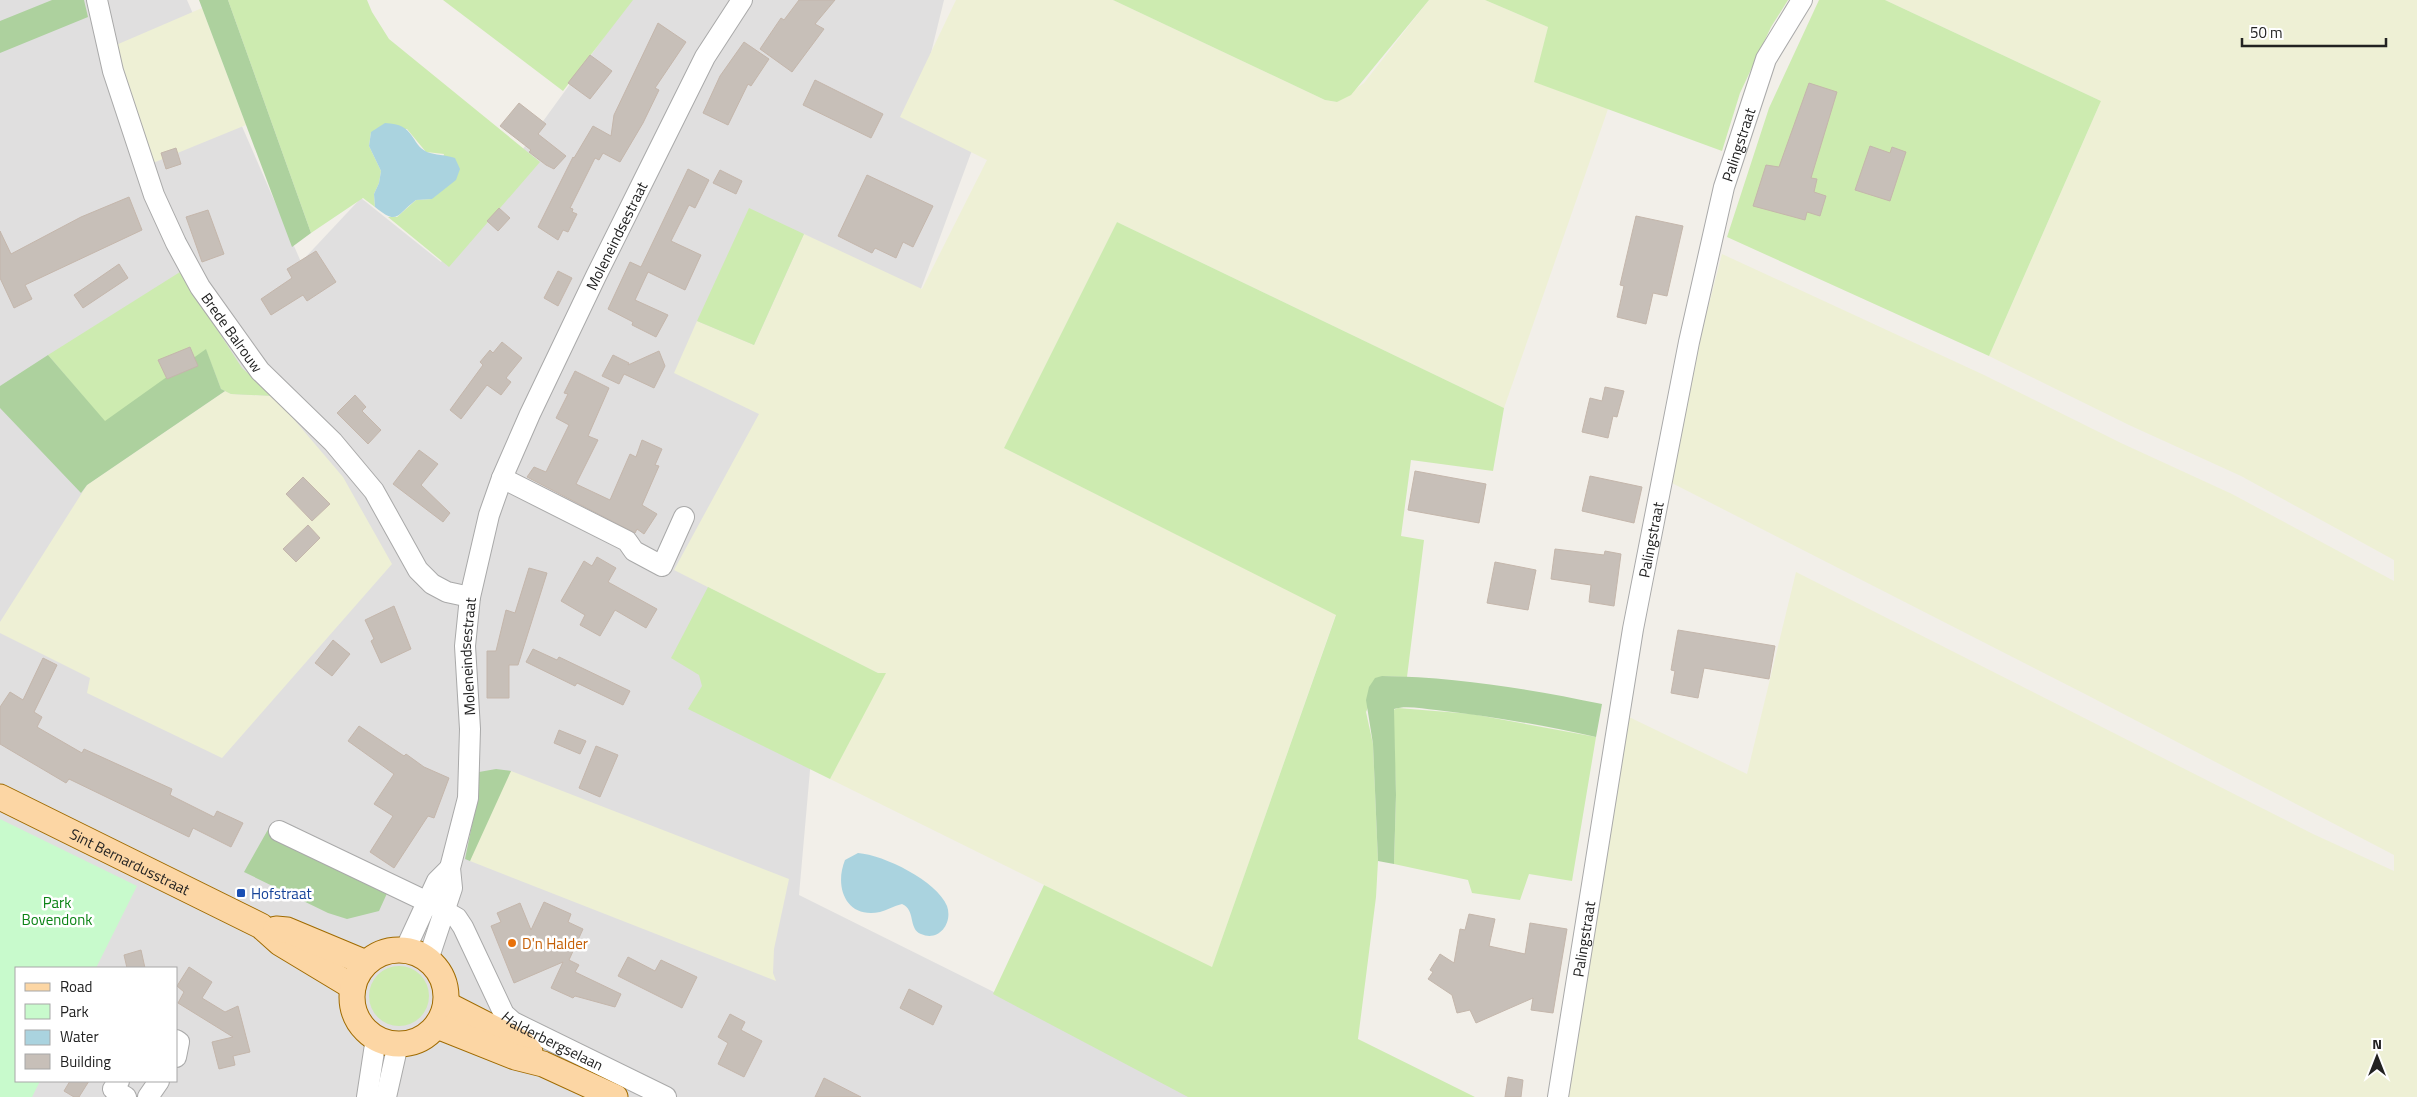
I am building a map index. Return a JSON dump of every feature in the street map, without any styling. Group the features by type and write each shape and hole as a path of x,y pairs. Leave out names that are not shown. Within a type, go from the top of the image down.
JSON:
{"main road":[{"name":"Sint Bernardusstraat","path":"0,797 261,926 280,943 353,987"},
{"name":"Sint Bernardusstraat","path":"261,926 287,930 366,963"},
{"path":"389,950 416,952 428,960 440,974 445,984 441,1014 420,1039 387,1041 358,1021 352,1003 353,987 357,974 366,963 376,955 389,950"},
{"name":"Halderbergselaan","path":"441,1014 515,1057 543,1064 615,1097"}],"street":[{"name":"Brede Balrouw","path":"97,0 113,71 154,195 176,243 200,287 260,372 333,442 374,491 418,570 432,584 447,592 470,597"},
{"name":"Moleneindsestraat","path":"405,950 452,888 450,868 468,798 470,729 465,646 470,597 489,515 502,478 592,284 705,57 742,0"},
{"name":"Palingstraat","path":"1558,1097 1635,620 1689,342 1724,187 1766,59 1802,0"},
{"path":"502,478 627,541 634,551 662,566 684,517"},
{"path":"279,831 437,907"},
{"name":"Moleneindsestraat","path":"428,960 437,907"},
{"name":"Halderbergselaan","path":"437,907 456,918 463,927 504,1014 514,1022 666,1097"},
{"path":"367,1097 387,1041"},
{"path":"386,1097 387,1041"},
{"path":"118,1082 113,1090 126,1097"},
{"path":"148,1097 159,1082"}],"shaded area":[{"path":"0,0 187,0 301,262 361,198 441,262 631,0 944,0 919,102 978,134 919,294 778,423 732,585 691,657 814,725 799,895 1205,1097 0,1097"}],"green space":[{"path":"52,0 84,0 88,17 0,53 0,21"},
{"path":"199,0 228,0 311,233 292,247"},
{"path":"228,0 367,0 372,12 389,39 540,162 449,267 388,217 397,217 416,200 432,199 444,154 426,152 407,129 371,132 369,146 381,171 379,183 374,194 375,207 363,198 311,233"},
{"path":"443,0 633,0 563,91"},
{"path":"956,0 1113,0 1325,100 1337,102 1364,83 1429,0 1485,0 1548,27 1535,82 1608,109 1504,408 1117,222 1004,448 1336,614 1212,968 830,779 885,673 878,673 674,570 759,414 674,373 697,321 754,345 804,234 922,289 987,160 900,117"},
{"path":"1113,0 1429,0 1351,95 1337,102 1325,100"},
{"path":"1485,0 1788,0 1771,27 1740,93 1722,151 1534,82 1548,27"},
{"path":"1819,0 1885,0 2101,101 1989,356 1727,237 1769,108"},
{"path":"1885,0 2417,0 2417,1097 1567,1097 1627,716 1747,774 1796,572 2313,834 2394,871 2394,855 2087,695 1668,481 1687,388 1722,254 1984,375 2121,443 2232,494 2394,581 2394,560 2241,476 2129,425 1989,356 2101,101"},
{"path":"202,8 246,125 153,163 127,97 116,45"},
{"path":"749,208 804,234 754,345 697,321"},
{"path":"1117,222 1504,408 1493,471 1411,460 1401,536 1424,540 1407,677 1382,676 1366,712 1373,744 1378,861 1376,897 1358,1039 1475,1097 1188,1097 993,994 1044,885 1212,967 1336,615 1004,448"},
{"path":"180,272 242,368 274,396 231,394 221,389 206,350 105,422 48,355"},
{"path":"206,349 221,389 225,391 87,485 81,493 0,408 0,386 48,355 105,421"},
{"path":"225,391 231,394 274,396 343,477 392,564 222,758 87,693 90,678 0,633 0,622 87,485"},
{"path":"708,587 878,673 886,673 830,779 688,709 702,686 699,675 671,658"},
{"path":"1382,676 1465,681 1548,693 1602,704 1596,737 1476,715 1404,707 1394,709 1396,795 1394,864 1378,861 1373,744 1366,700 1369,687 1375,678"},
{"path":"1398,708 1472,714 1596,737 1572,881 1529,874 1520,900 1472,893 1468,880 1394,864 1396,795 1393,710"},
{"path":"496,769 511,771 470,861 465,859 474,815 479,772"},
{"path":"511,771 789,879 774,949 773,973 776,981 470,861 479,833"},
{"name":"Park Bovendonk","path":"0,819 137,886 96,967 15,967 15,1082 40,1082 32,1097 0,1097"},
{"path":"270,826 389,889 379,911 347,919 328,913 244,872"},
{"path":"399,966 416,971 424,979 429,996 424,1013 416,1021 399,1026 382,1021 374,1013 369,996 374,979 382,971"}],"water":[{"path":"385,123 402,127 427,152 455,158 460,169 456,180 432,199 416,200 400,214 393,217 388,216 375,207 374,194 379,183 381,171 369,146 371,132"},
{"path":"858,853 895,864 933,887 947,906 948,919 943,929 939,933 928,936 917,932 909,911 902,904 880,912 868,913 859,911 851,906 842,890 842,870 845,860"}],"building":[{"path":"799,0 835,0 815,24 824,29 792,72 760,49 781,18 784,20"},
{"path":"658,23 686,42 655,88 659,90 643,123 620,162 603,153 599,160 595,158 570,208 573,209 572,212 577,214 568,232 563,230 558,240 538,227 573,157 593,126 611,136 614,115"},
{"path":"744,42 769,59 751,86 748,84 728,125 703,113 720,76"},
{"path":"590,55 612,71 590,99 568,83"},
{"path":"815,80 883,114 871,138 803,105"},
{"path":"1809,83 1837,92 1811,178 1817,179 1814,192 1826,196 1820,216 1807,212 1805,220 1753,206 1766,165 1779,167"},
{"path":"519,103 546,124 538,134 566,156 554,169 529,152 531,150 500,126"},
{"path":"1870,146 1890,153 1892,147 1906,152 1890,201 1855,190"},
{"path":"176,148 181,164 166,169 161,153"},
{"path":"688,169 709,180 695,208 689,205 671,241 701,255 685,290 648,272 635,300 668,315 656,337 632,325 633,322 608,309 630,262 641,267"},
{"path":"720,170 742,181 736,194 713,183"},
{"path":"867,175 933,206 913,247 903,242 896,258 875,248 872,253 838,236"},
{"path":"129,197 142,230 25,285 32,299 14,308 0,278 0,231 11,254 81,217"},
{"path":"499,208 510,218 498,231 487,221"},
{"path":"208,210 224,254 202,262 186,217"},
{"path":"1636,216 1683,226 1667,296 1653,293 1646,324 1617,317 1624,286 1620,285"},
{"path":"316,251 336,282 307,301 303,295 271,315 261,299 292,278 287,269"},
{"path":"119,264 128,278 83,308 74,295"},
{"path":"558,271 572,278 558,306 544,298"},
{"path":"502,342 522,358 506,378 511,382 501,395 487,385 461,419 450,410 483,365 480,362 490,350 493,353"},
{"path":"190,347 198,366 167,379 158,360"},
{"path":"659,351 665,366 654,388 624,374 619,384 602,376 613,355 629,363 628,365"},
{"path":"575,371 609,388 588,436 598,440 576,484 610,500 630,454 636,457 642,440 662,449 655,465 659,466 642,505 657,514 644,534 637,529 635,533 527,477 534,467 546,472 569,425 556,418 568,394 564,393"},
{"path":"1605,387 1624,391 1617,417 1613,416 1608,438 1582,432 1590,398 1602,401"},
{"path":"355,395 366,407 362,411 381,430 368,444 337,413"},
{"path":"419,450 438,464 421,485 450,513 443,522 393,484"},
{"path":"1415,471 1486,484 1479,523 1408,510"},
{"path":"1590,476 1642,487 1634,523 1582,511"},
{"path":"303,477 330,504 312,521 286,494"},
{"path":"308,525 320,538 296,562 283,549"},
{"path":"1555,549 1604,555 1605,551 1621,554 1614,606 1589,602 1591,585 1551,579"},
{"path":"597,557 616,568 608,582 657,609 646,628 615,610 600,636 580,625 585,615 561,601 584,561 592,566"},
{"path":"1495,562 1536,570 1528,610 1487,603"},
{"path":"529,568 547,573 518,665 509,665 509,698 487,698 487,651 496,651 506,610 515,613"},
{"path":"394,606 411,649 381,663 371,641 374,639 365,620"},
{"path":"1678,630 1775,646 1769,679 1704,668 1698,698 1671,693 1675,671 1671,670"},
{"path":"333,640 350,654 332,676 315,663"},
{"path":"533,649 557,660 559,657 630,691 623,705 577,683 575,686 526,662"},
{"path":"43,658 57,665 34,712 42,717 37,727 82,753 84,749 172,789 170,795 214,817 217,811 243,823 231,847 193,828 189,837 69,779 66,783 0,744 0,707 10,692 23,700"},
{"path":"359,726 404,756 406,754 424,767 449,778 434,818 428,816 394,868 370,852 393,816 374,804 394,774 348,741"},
{"path":"559,730 586,741 580,754 554,743"},
{"path":"596,746 618,755 600,797 579,788"},
{"path":"544,902 571,914 568,922 583,929 569,960 579,965 575,972 621,994 615,1007 575,996 573,998 551,988 563,962 514,983 491,926 501,922 497,913 520,903 531,930"},
{"path":"1469,914 1495,919 1489,946 1525,954 1530,923 1567,929 1553,1013 1531,1010 1533,998 1476,1023 1470,1010 1457,1013 1452,995 1428,979 1433,972 1430,970 1440,954 1454,963 1460,929 1465,930"},
{"path":"141,950 145,967 127,967 124,955"},
{"path":"628,957 655,971 661,960 697,977 682,1008 618,976"},
{"path":"189,967 212,982 202,998 225,1012 238,1006 250,1052 233,1056 235,1065 219,1069 212,1042 233,1037 178,1003 184,992 178,987"},
{"path":"909,989 942,1006 933,1025 900,1008"},
{"path":"730,1014 745,1022 741,1030 762,1041 744,1077 718,1064 728,1043 718,1037"},
{"path":"1508,1077 1523,1080 1521,1097 1505,1097"},
{"path":"824,1078 861,1097 815,1097"},
{"path":"69,1082 88,1082 79,1097 74,1097 64,1091"}],"place":[{"name":"Hofstraat","path":"241,893"},
{"name":"D'n Halder","path":"512,943"}]}
